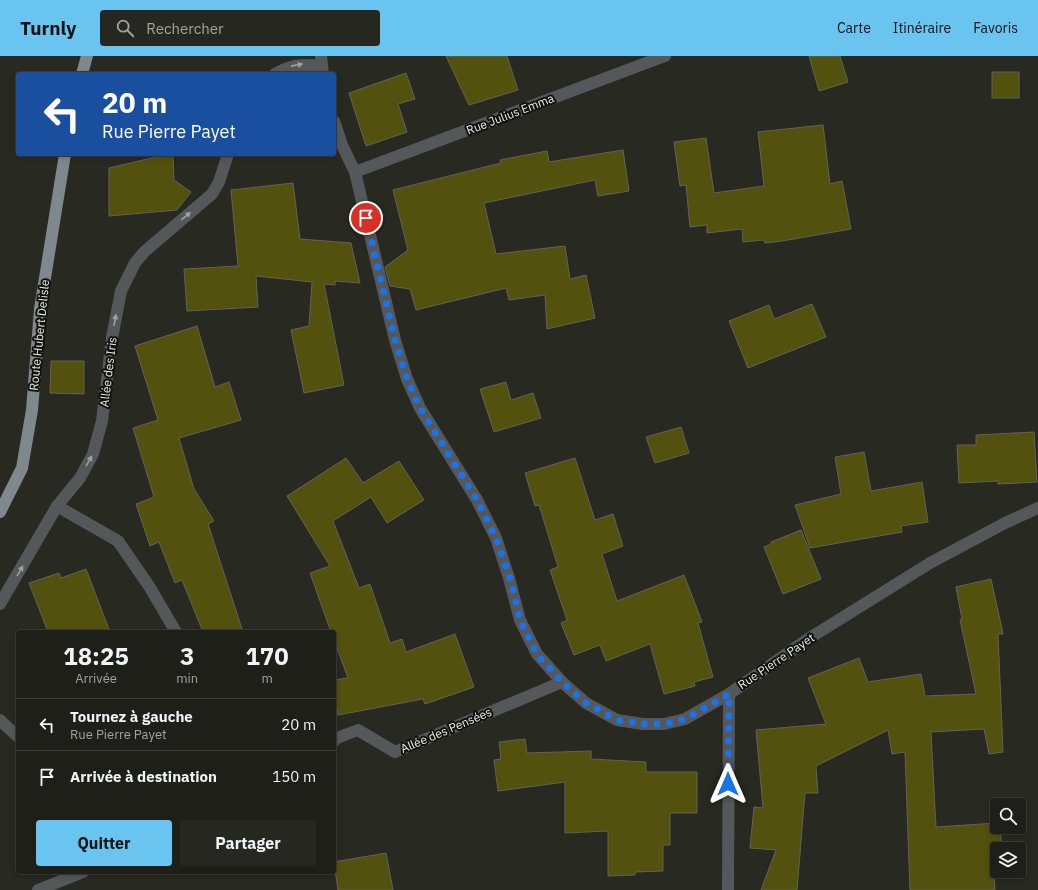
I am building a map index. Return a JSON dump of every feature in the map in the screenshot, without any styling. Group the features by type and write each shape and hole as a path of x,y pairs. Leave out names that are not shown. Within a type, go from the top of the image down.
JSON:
{"main road":[{"path":"83,72 87,56"},
{"name":"Route Hubert Delisle","path":"0,512 22,468 32,410 40,309 65,156"}],"street":[{"name":"Rue Julius Emma","path":"355,172 665,56"},
{"path":"279,72 292,66 303,64 322,65"},
{"name":"Rue Pierre Payet","path":"336,127 355,172 395,340 407,379 420,408 477,500 496,538 510,578 520,620 537,654 562,682 586,703 617,720 643,724 664,724 685,719 729,694 808,639 930,564 1005,522 1038,508"},
{"name":"Allée des Iris","path":"0,604 57,506 80,478 93,454 102,421 112,338 122,291 136,263 144,252 212,194 219,182 227,156"},
{"path":"57,506 118,541 149,586 175,630"},
{"name":"Allée des Pensées","path":"336,739 358,730 395,752 562,682"},
{"path":"728,890 729,694"},
{"path":"0,720 16,736"},
{"path":"38,890 78,874"}],"building":[{"path":"446,56 507,56 518,90 469,105"},
{"path":"809,56 840,56 848,82 819,91"},
{"path":"992,72 1019,72 1019,98 992,98"},
{"path":"406,73 415,99 398,104 407,132 366,146 349,93"},
{"path":"823,125 830,184 842,181 851,229 765,243 763,240 743,242 742,229 707,233 707,225 690,227 686,185 680,186 674,142 706,138 714,193 764,186 758,132"},
{"path":"623,150 629,191 598,196 595,180 484,203 496,254 565,246 570,279 586,275 595,318 547,329 545,295 509,300 506,288 416,310 410,289 390,286 385,267 408,250 393,190 501,163 500,160 547,151 549,162"},
{"path":"160,156 173,156 174,180 191,192 177,210 109,216 109,168"},
{"path":"293,183 300,239 351,243 360,283 335,281 335,285 324,284 344,385 304,393 291,330 309,326 312,282 256,276 258,307 187,311 184,269 238,266 231,190"},
{"path":"812,304 826,337 748,368 729,321 769,305 774,319"},
{"path":"197,326 215,387 229,382 241,420 179,438 194,489 214,521 208,524 242,630 202,630 182,580 175,583 159,542 150,546 136,504 154,497 133,428 158,420 135,346"},
{"path":"51,361 84,361 84,394 50,393"},
{"path":"506,382 511,400 533,393 541,418 494,432 480,389"},
{"path":"681,427 689,453 655,463 646,437"},
{"path":"1034,432 1037,482 998,484 998,481 959,483 957,445 976,445 976,435"},
{"path":"864,452 871,491 922,482 928,522 901,526 902,532 810,548 795,505 841,494 835,457"},
{"path":"346,458 363,483 399,461 424,500 387,523 371,497 333,521 359,588 370,584 390,643 402,639 406,652 455,634 474,687 425,704 423,699 338,715 336,704 336,680 348,678 336,645 336,630 330,630 310,573 330,566 287,496"},
{"path":"575,458 595,520 613,514 623,546 602,554 617,601 684,575 702,622 698,623 713,677 694,682 695,686 664,694 650,644 606,661 600,645 574,655 561,623 567,620 550,570 558,567 539,505 535,506 525,473"},
{"path":"801,530 821,579 783,594 764,547 771,544 771,542"},
{"path":"86,569 109,630 47,630 29,583 59,573 61,578"},
{"path":"991,579 1003,634 998,634 1003,752 989,754 984,729 931,732 936,827 990,823 990,834 1001,834 1001,842 990,842 990,878 994,878 995,890 910,890 905,752 892,754 888,730 816,766 818,793 805,793 797,890 761,890 776,850 750,848 754,807 763,808 756,730 826,724 808,678 859,658 868,682 921,674 925,696 976,694 960,620 962,619 956,587"},
{"path":"525,739 527,753 591,751 591,759 646,762 646,772 697,772 697,813 670,813 670,845 663,845 663,871 635,872 635,875 608,876 608,831 565,833 565,782 498,791 494,760 501,759 499,742"},
{"path":"386,853 393,890 338,890 336,862"}],"route":[{"path":"366,218 395,340 407,379 420,408 477,500 496,538 510,578 520,620 537,654 562,682 586,703 617,720 643,724 664,724 685,719 729,694 728,784"}]}
